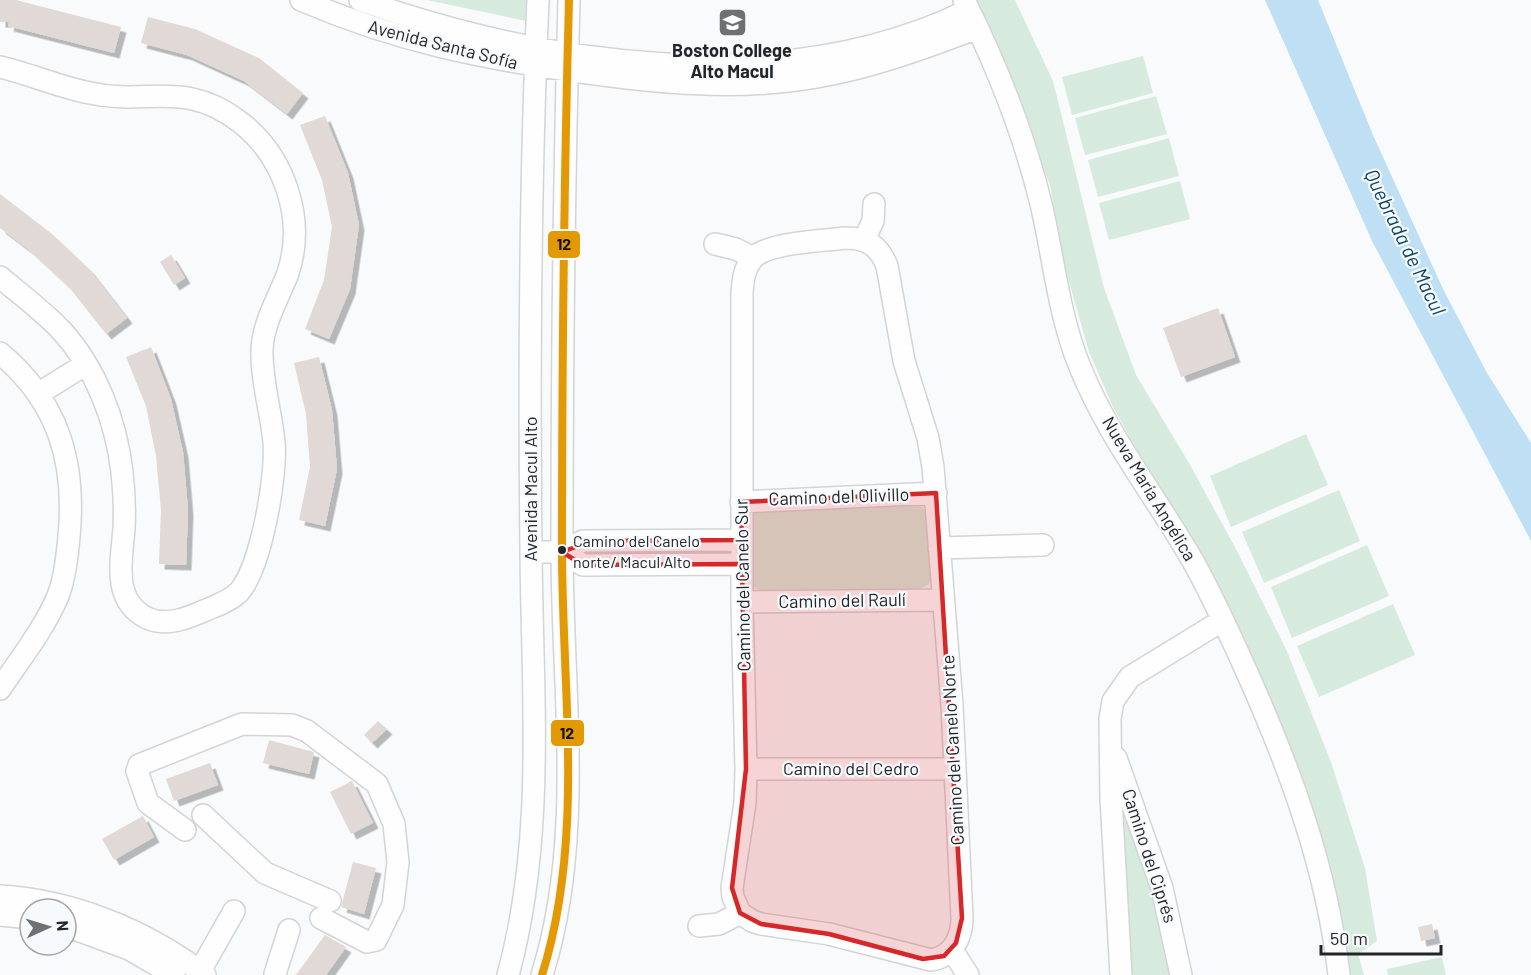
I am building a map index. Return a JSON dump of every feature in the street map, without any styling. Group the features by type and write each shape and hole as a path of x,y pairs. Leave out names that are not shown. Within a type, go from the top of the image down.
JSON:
{"street":[{"name":"Avenida Santa Sofía","path":"301,0 373,28 467,54 536,57 567,61 666,64 743,65 792,61 860,49 970,13"},
{"name":"Avenida Santa Sofía","path":"360,0 382,4 480,35 536,57"},
{"name":"Avenida Macul Alto","path":"508,975 527,887 534,804 531,552 538,0"},
{"name":"Avenida Macul Alto","path":"542,975 558,914 567,818 562,552 569,0"},
{"path":"373,28 382,4"},
{"name":"Nueva María Angélica","path":"970,13 1014,118 1033,176 1066,324 1080,368 1103,415 1181,541 1223,620 1274,731 1297,796 1321,876 1339,975"},
{"path":"0,67 89,93 123,97 180,96 212,105 252,133 273,158 284,180 294,220 292,253 266,328 262,348 274,443 272,487 261,539 249,575 238,593 225,603 190,617 166,622 146,617 130,604 120,577 124,497 118,449 105,405 86,364 58,327 0,277"},
{"path":"715,244 736,249 753,258 774,248 846,238 864,240 873,220 874,204"},
{"name":"Camino del Canelo Norte","path":"864,240 878,249 887,266 904,361 931,452 936,493 955,769 962,927 952,950"},
{"name":"Camino del Canelo Sur","path":"740,913 732,888 745,803 746,769 741,502 742,293 744,272 753,258"},
{"path":"0,353 38,394 58,430 69,471 72,512 67,554 57,596 40,628 0,689"},
{"path":"38,394 86,364"},
{"name":"Camino del Olivillo","path":"741,502 936,493"},
{"path":"531,552 562,552 583,541 742,540"},
{"path":"939,548 1043,545"},
{"path":"562,552 583,565 742,564"},
{"name":"Camino del Raulí","path":"742,602 943,600"},
{"name":"Camino del Ciprés","path":"1121,975 1110,739 1113,701 1125,682 1223,620"},
{"path":"185,830 148,803 137,771 139,765 242,724 292,725 307,731 380,788 394,824 398,862 393,905 376,940 367,942 325,910 266,873 203,815"},
{"name":"Camino del Ciprés","path":"1110,739 1162,888 1181,975"},
{"name":"Camino del Cedro","path":"746,769 955,769"},
{"path":"0,896 38,901 93,916 147,939 202,973 234,911"},
{"path":"699,926 719,924 740,913 761,924 829,934 923,959 939,959 952,950 968,975"},
{"path":"0,915 18,917"},
{"path":"78,930 129,949 174,975"},
{"path":"275,974 289,930"}],"highlighted area":[{"path":"936,493 962,918 956,943 944,956 923,959 829,934 761,924 740,913 732,888 746,769 742,564 583,565 562,552 591,541 742,540 741,502"}],"green space":[{"path":"427,0 531,0 531,22"},
{"path":"972,0 1015,0 1053,81 1104,288 1136,375 1189,463 1236,549 1286,649 1331,762 1365,868 1377,941 1358,954 1364,975 1345,975 1337,901 1307,798 1231,620 1114,409 1089,352 1064,264 1050,185 1004,70"},
{"path":"1143,56 1153,93 1072,115 1062,77"},
{"path":"1156,96 1167,134 1085,155 1075,118"},
{"path":"1169,138 1179,176 1098,197 1088,160"},
{"path":"1180,181 1190,219 1109,240 1099,203"},
{"path":"1306,434 1328,485 1231,527 1210,476"},
{"path":"1339,490 1360,541 1264,583 1242,532"},
{"path":"915,504 923,507 928,518 931,579 928,585 916,590 763,591 752,587 751,516 754,512"},
{"path":"1367,545 1389,596 1292,638 1271,587"},
{"path":"1393,604 1415,655 1319,697 1297,646"},
{"path":"1121,819 1129,821 1149,875 1172,975 1129,975"},
{"path":"1442,957 1446,975 1388,975 1387,969"}],"water":[{"name":"Quebrada de Macul","path":"1265,0 1318,0 1373,135 1443,289 1487,373 1531,443 1531,541 1372,241"}],"building":[{"path":"0,0 16,0 121,27 114,53 8,26 9,22 0,22"},
{"path":"148,17 195,29 259,58 303,93 287,114 244,81 187,55 141,43"},
{"path":"325,116 348,173 359,225 350,289 329,339 305,329 324,280 332,227 322,180 300,125"},
{"path":"0,194 52,234 88,268 127,318 106,334 69,287 28,249 0,228"},
{"path":"171,255 185,278 174,285 160,262"},
{"path":"1218,308 1235,357 1181,377 1163,328"},
{"path":"151,347 171,399 183,452 188,510 186,565 159,564 161,510 156,456 146,406 126,357"},
{"path":"319,357 332,410 337,469 325,526 299,520 310,467 306,414 294,363"},
{"path":"378,721 387,729 372,743 364,735"},
{"path":"269,740 314,752 309,774 263,763"},
{"path":"210,763 218,785 174,801 166,779"},
{"path":"352,781 373,823 351,834 330,792"},
{"path":"143,816 154,837 114,860 102,839"},
{"path":"353,862 376,868 364,914 341,907"},
{"path":"1432,924 1435,938 1421,941 1418,927"},
{"path":"325,935 346,947 326,975 296,975"}],"transit line":[{"name":"12","path":"542,975 555,923 563,871 567,818 568,764 562,481 569,0"}],"place":[{"name":"Boston College Alto Macul","path":"732,22"},
{"name":"Camino del Canelo norte/ Macul Alto","path":"562,550"}]}
